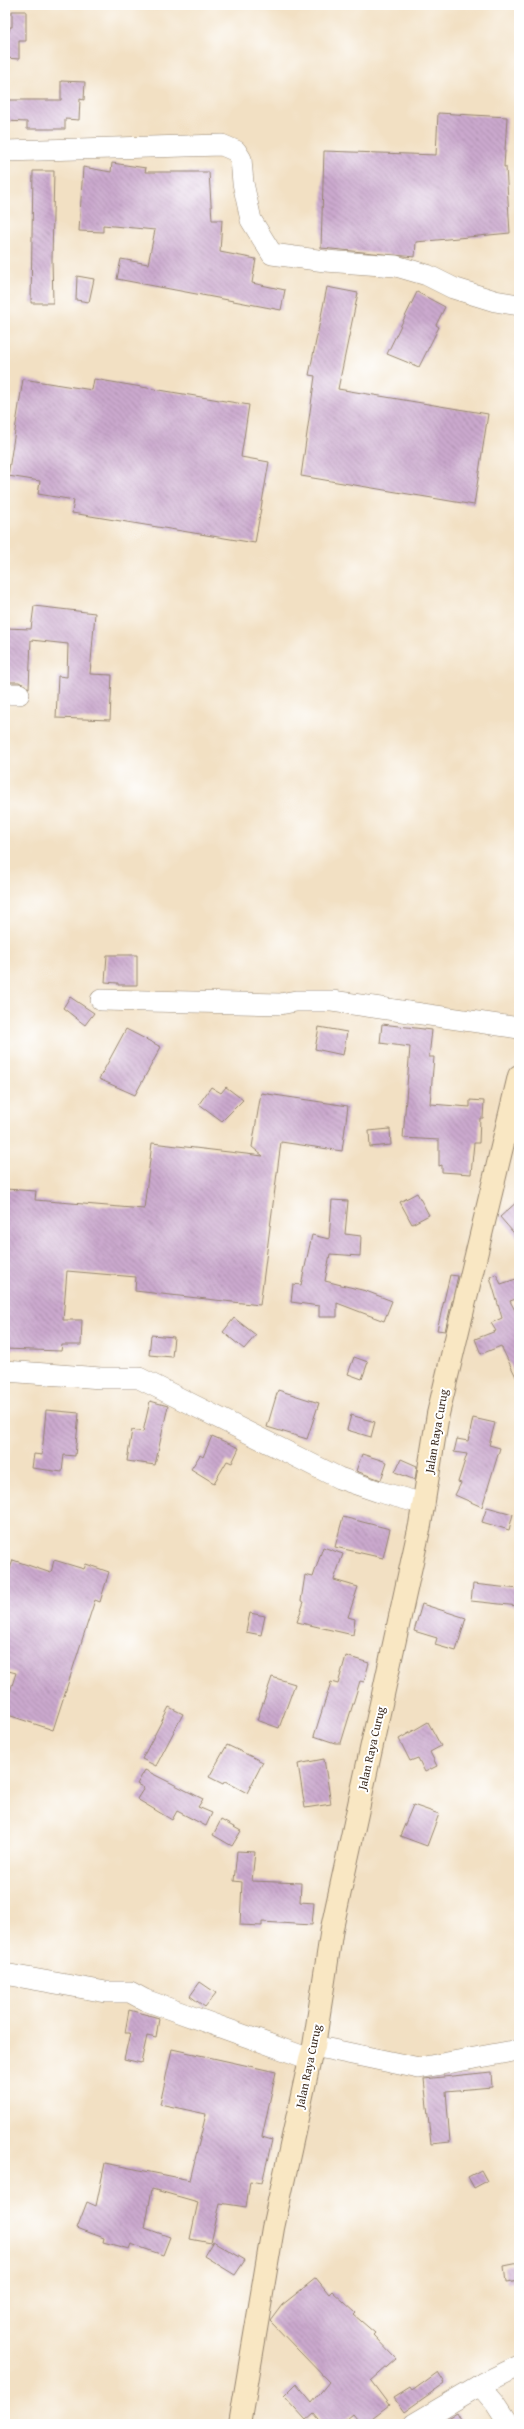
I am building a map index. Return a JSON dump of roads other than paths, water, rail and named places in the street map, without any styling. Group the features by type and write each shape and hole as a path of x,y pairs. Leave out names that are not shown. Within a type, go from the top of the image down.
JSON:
{"street":[{"path":"5,151 226,146 236,151 241,159 243,183 251,220 272,254 325,261 396,266 427,275 453,288 495,301 519,305"},
{"path":"101,1000 280,1004 296,1001 332,1001 519,1028"},
{"name":"Jalan Raya Curug","path":"240,2424 273,2228 312,2052 332,1928 424,1504 438,1414 519,1076"},
{"path":"5,1371 100,1378 139,1378 339,1478 380,1492 424,1504"},
{"path":"5,1974 106,1992 130,1992 145,2000 312,2052 420,2068 519,2050"},
{"path":"414,2424 480,2385 519,2366"},
{"path":"480,2385 496,2404 509,2424"}]}
